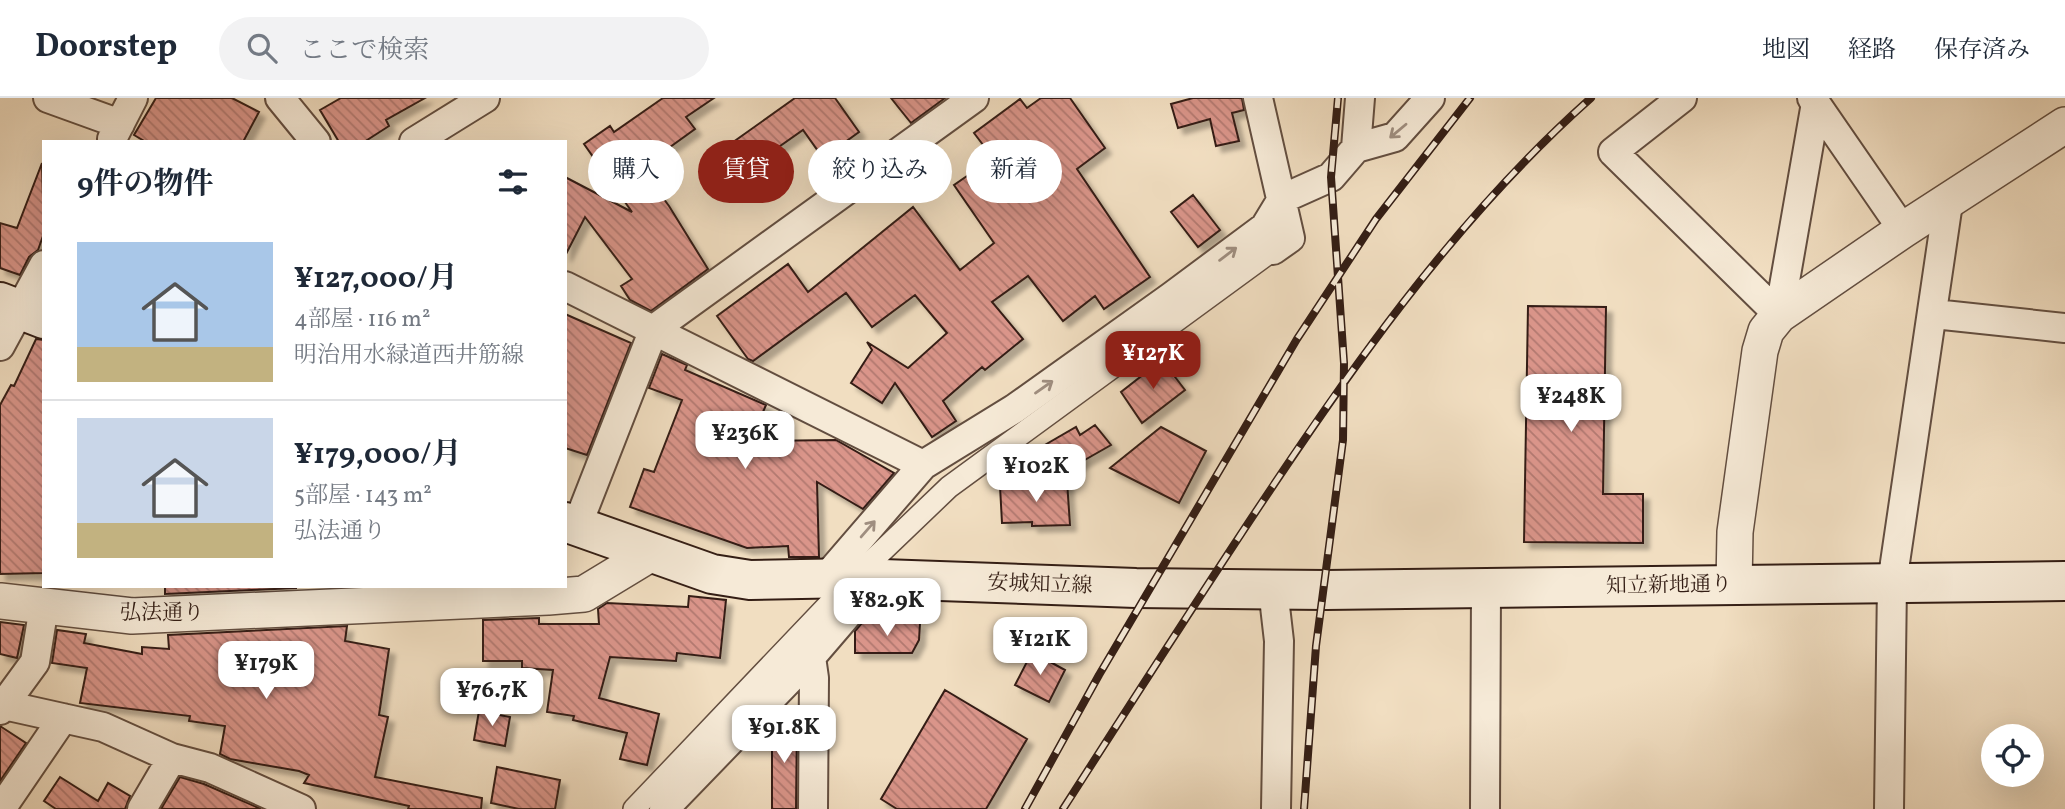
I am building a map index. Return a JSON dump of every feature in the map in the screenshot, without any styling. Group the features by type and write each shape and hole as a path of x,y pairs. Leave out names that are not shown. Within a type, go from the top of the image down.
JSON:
{"main road":[{"name":"安城知立線","path":"571,524 649,554 712,574 750,580 852,579 1273,589"},
{"name":"知立新地通り","path":"1273,589 1486,590 2065,581"}],"street":[{"path":"48,98 115,133 133,98"},
{"path":"280,98 314,140"},
{"path":"417,140 485,98"},
{"path":"571,524 654,329 974,98"},
{"path":"634,809 852,579 950,487 1290,238 1258,98"},
{"path":"1356,148 1360,98"},
{"path":"664,809 811,657 852,579 923,466 1014,409 1171,297 1265,227 1282,199 1331,177 1356,148 1395,137 1430,98"},
{"path":"1682,98 1613,152 1779,315"},
{"path":"1779,315 1814,101"},
{"path":"1814,101 1903,230"},
{"path":"1734,585 1735,531 1760,351 1766,331 1779,315 1903,230 2065,125"},
{"path":"1889,809 1892,583 1934,314 1948,203"},
{"path":"0,346 42,269"},
{"path":"567,287 923,466"},
{"path":"1934,314 2065,328"},
{"name":"弘法通り","path":"0,601 132,616 560,596 584,594 599,587 649,554"},
{"path":"1273,589 1279,641 1276,809"},
{"path":"1485,809 1486,590"},
{"path":"44,606 35,662 2,707 103,727 172,758 210,768 300,809"},
{"path":"811,657 814,678 813,809"},
{"path":"1,809 63,718"},
{"path":"142,809 172,758"}],"building":[{"path":"156,98 232,98 259,112 244,140 143,140 134,135"},
{"path":"341,98 425,98 386,120 389,126 367,140 338,140 320,110"},
{"path":"663,98 714,98 686,117 695,129 680,140 590,140 610,126 614,132"},
{"path":"795,98 835,98 859,132 848,140 810,140 803,130 789,140 736,140"},
{"path":"891,98 945,98 911,123"},
{"path":"1041,98 1070,98 1105,148 1077,169 1150,277 1104,309 1095,296 1063,321 1028,276 992,302 1023,339 985,370 982,367 943,401 956,421 932,437 895,383 882,403 851,383 872,350 867,342 908,368 947,333 915,295 872,327 846,293 753,361 748,359 717,316 788,264 808,292 913,207 960,270 994,243 966,203 1062,203 1062,140 979,140 974,133 1020,99 1027,108"},
{"path":"1193,98 1242,98 1244,110 1232,113 1239,141 1216,146 1210,119 1178,128 1171,104"},
{"path":"42,163 42,239 38,250 29,257 20,275 0,268 0,223 17,228"},
{"path":"966,177 966,202 954,185"},
{"path":"567,178 588,189 588,203 615,203 632,212 626,203 667,203 708,269 651,311 630,300 621,286 632,279 585,217 567,252"},
{"path":"1193,195 1220,230 1198,247 1171,212"},
{"path":"1528,306 1606,307 1603,494 1643,494 1643,543 1524,542"},
{"path":"567,315 631,343 587,455 567,449"},
{"path":"36,339 42,340 42,573 0,574 0,405 11,385 14,386"},
{"path":"662,354 687,365 685,370 766,405 757,426 762,429 758,441 836,440 894,473 863,509 817,482 819,557 789,557 788,546 747,548 630,507 644,469 654,472 682,400 649,388"},
{"path":"1162,360 1185,390 1142,423 1121,392"},
{"path":"1095,425 1111,445 1060,474 1043,446 1076,427 1080,435"},
{"path":"1161,427 1206,451 1179,503 1110,468"},
{"path":"1067,481 1070,525 1032,526 1032,522 1002,523 1000,486"},
{"path":"165,588 296,588 165,594"},
{"path":"689,596 726,600 720,658 677,653 676,661 610,657 599,698 659,714 647,765 620,759 627,733 573,720 574,716 547,712 553,670 522,668 522,661 483,661 483,620 539,618 539,624 599,624 598,609 607,603 688,607"},
{"path":"0,622 24,625 17,658 0,654"},
{"path":"862,623 920,623 919,640 912,653 855,653 855,631"},
{"path":"347,626 345,641 389,649 379,715 388,717 375,777 482,798 481,809 408,809 409,806 304,783 309,775 299,771 230,759 220,754 225,726 189,721 190,716 80,703 87,668 52,663 57,630 86,634 84,643 142,654 142,647 169,649 168,635"},
{"path":"1032,652 1065,670 1049,702 1015,685"},
{"path":"945,690 1027,739 986,809 897,809 881,799"},
{"path":"479,711 510,717 505,746 474,740"},
{"path":"772,721 797,721 796,809 772,809"},
{"path":"0,726 26,743 0,781"},
{"path":"497,767 560,780 555,809 519,809 491,803"},
{"path":"60,777 98,801 108,783 130,796 125,809 56,809 44,801"},
{"path":"180,777 204,784 261,809 161,809"}],"railway":[{"path":"1304,809 1316,646 1343,440 1344,363 1331,177 1338,98"},
{"path":"1025,809 1099,675 1297,339 1376,219 1470,98"},
{"path":"1063,809 1241,534 1360,360 1446,249 1492,196 1591,98"}]}
